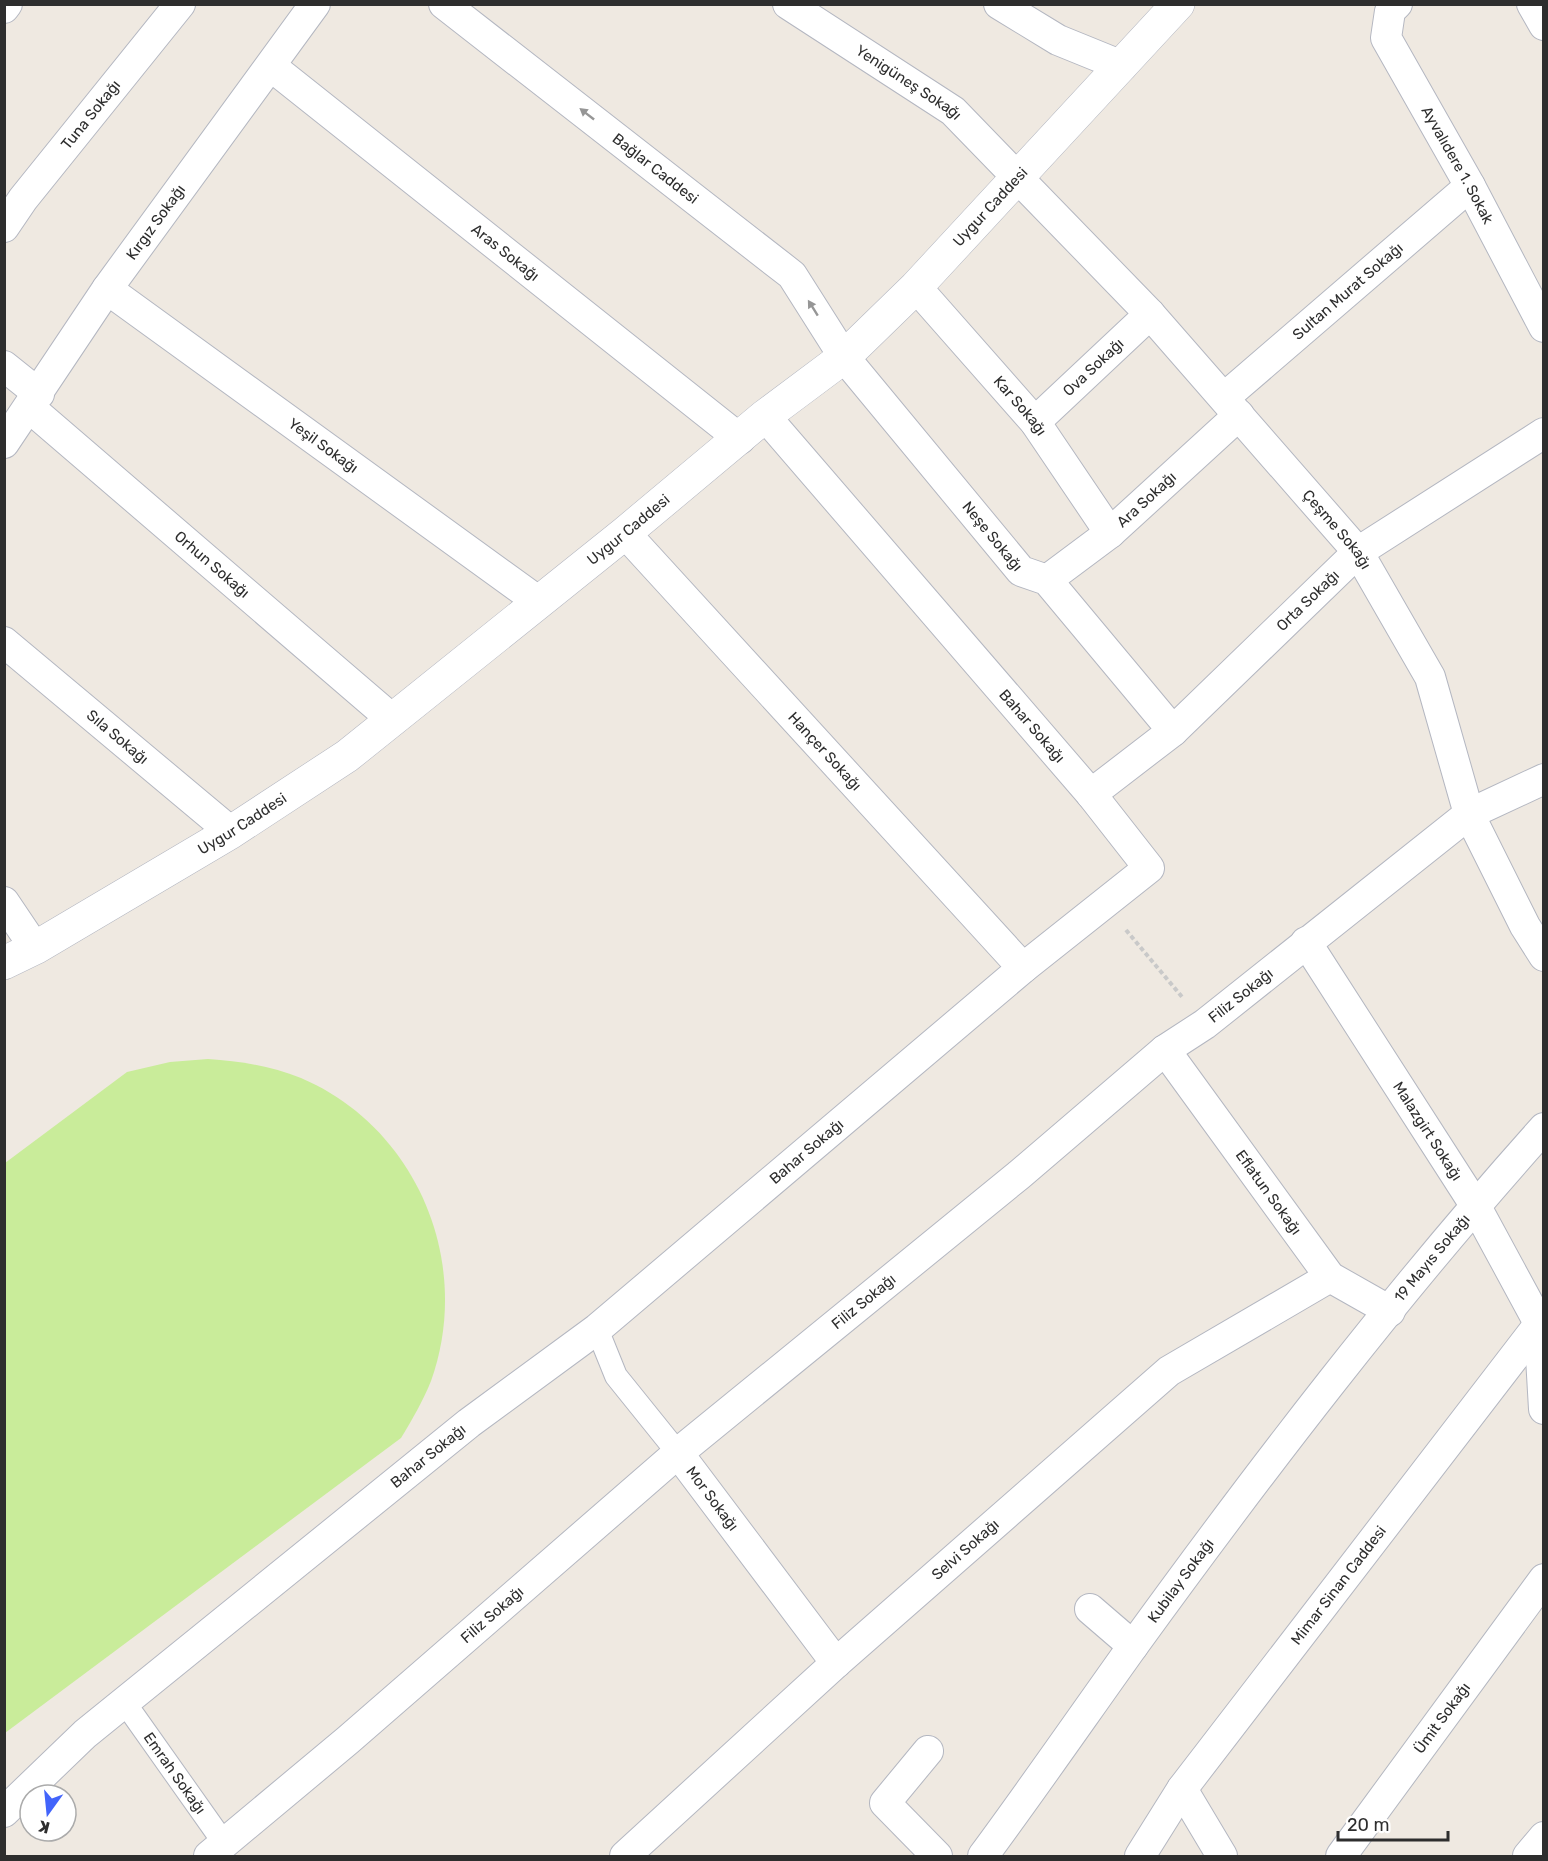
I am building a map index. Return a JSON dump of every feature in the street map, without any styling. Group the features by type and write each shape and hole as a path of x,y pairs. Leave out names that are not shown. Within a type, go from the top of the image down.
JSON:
{"main road":[{"name":"Uygur Caddesi","path":"4,963 35,948 231,832 347,756 625,533 765,416 844,357 916,287 1178,4"}],"street":[{"name":"Tuna Sokağı","path":"4,227 23,199 180,4"},
{"name":"Kırgız Sokağı","path":"4,443 35,401 107,289 272,67 315,4"},
{"name":"Bağlar Caddesi","path":"444,4 792,275 844,357"},
{"name":"Yenigüneş Sokağı","path":"788,4 953,111 1017,178"},
{"path":"999,4 1059,40 1122,66"},
{"name":"Ayvalıdere 1. Sokak","path":"1396,4 1390,11 1386,38 1470,186 1544,327"},
{"path":"1532,4 1544,25"},
{"name":"Aras Sokağı","path":"272,67 740,439"},
{"name":"Çeşme Sokağı","path":"1017,178 1150,314 1358,552 1430,677 1469,814 1525,926 1544,956"},
{"name":"Sultan Murat Sokağı","path":"1232,406 1470,186"},
{"name":"Kar Sokağı","path":"916,287 1035,422 1110,533"},
{"name":"Yeşil Sokağı","path":"107,289 539,602"},
{"name":"Ova Sokağı","path":"1035,422 1150,314"},
{"name":"Neşe Sokağı","path":"844,357 1021,571 1047,580 1173,731"},
{"name":"Orhun Sokağı","path":"4,366 35,401 393,720"},
{"name":"Ara Sokağı","path":"1047,580 1110,533 1232,406"},
{"name":"Bahar Sokağı","path":"4,1812 85,1734 469,1423 597,1329 1023,968 1149,868 1091,794 765,416"},
{"name":"Orta Sokağı","path":"1091,794 1173,731 1358,552 1544,433"},
{"name":"Hançer Sokağı","path":"625,533 1023,968"},
{"name":"Sıla Sokağı","path":"4,642 231,832"},
{"name":"Filiz Sokağı","path":"216,1850 348,1740 678,1453 1010,1182 1165,1050 1205,1024 1469,814 1544,779"},
{"path":"4,902 35,948"},
{"name":"Malazgirt Sokağı","path":"1306,942 1475,1204 1542,1322"},
{"name":"Eflatun Sokağı","path":"1165,1050 1330,1277 1390,1311"},
{"path":"1475,1204 1544,1128"},
{"name":"19 Mayıs Sokağı","path":"1390,1311 1475,1204"},
{"name":"Selvi Sokağı","path":"627,1856 836,1663 1169,1371 1330,1277"},
{"name":"Kubilay Sokağı","path":"983,1857 1133,1646 1268,1464 1390,1311"},
{"path":"1542,1322 1544,1409"},
{"name":"Mimar Sinan Caddesi","path":"1140,1857 1182,1789 1542,1322"},
{"name":"Mor Sokağı","path":"597,1329 616,1376 678,1453 836,1663"},
{"name":"Ümit Sokağı","path":"1341,1857 1544,1579"},
{"path":"1090,1609 1133,1646"},
{"name":"Emrah Sokağı","path":"125,1703 216,1850"},
{"path":"928,1751 885,1803 937,1857"},
{"path":"1182,1789 1222,1857"},
{"path":"1528,1857 1544,1837"}],"path":[{"path":"1104,904 1205,1024"}],"green space":[{"path":"208,1059 255,1065 301,1078 342,1101 377,1130 405,1165 426,1204 439,1247 445,1291 442,1336 431,1381 401,1438 5,1733 5,1163 127,1072 170,1062"}]}
